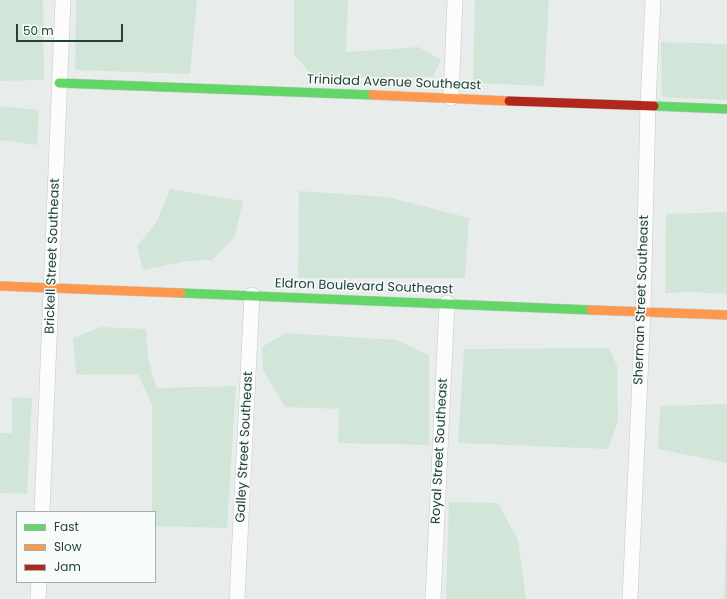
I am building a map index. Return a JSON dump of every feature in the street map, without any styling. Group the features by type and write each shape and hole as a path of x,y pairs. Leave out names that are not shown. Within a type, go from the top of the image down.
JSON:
{"street":[{"name":"Brickell Street Southeast","path":"42,511 53,287 63,0"},
{"path":"451,98 455,0"},
{"name":"Sherman Street Southeast","path":"630,599 643,311 648,105 653,0"},
{"name":"Trinidad Avenue Southeast","path":"59,83 727,109"},
{"name":"Eldron Boulevard Southeast","path":"0,286 727,315"},
{"name":"Galley Street Southeast","path":"237,599 252,296"},
{"name":"Royal Street Southeast","path":"433,599 447,303"},
{"path":"38,599 39,583"}],"green space":[{"path":"0,0 43,0 44,80 0,81"},
{"path":"76,0 197,0 190,74 75,70"},
{"path":"294,0 348,0 346,52 419,47 441,60 433,77 314,77 294,55"},
{"path":"475,0 549,0 544,86 473,83"},
{"path":"661,42 727,44 727,100 662,97"},
{"path":"0,106 39,110 37,145 0,140"},
{"path":"170,189 243,201 235,237 212,260 187,261 143,270 137,246 156,223"},
{"path":"299,191 388,197 469,218 465,278 298,278"},
{"path":"727,212 727,294 693,292 665,293 666,214"},
{"path":"101,327 146,329 148,357 156,388 236,386 227,528 156,526 156,511 152,511 152,405 138,374 76,375 73,338"},
{"path":"286,333 396,340 429,355 429,445 338,443 339,409 285,407 263,370 262,347"},
{"path":"609,348 617,366 618,421 608,449 458,443 464,349"},
{"path":"12,397 32,398 27,494 0,493 0,433 12,433"},
{"path":"727,404 727,463 658,449 660,406"},
{"path":"449,502 498,503 518,540 526,599 446,599"},
{"path":"727,503 727,599 724,599"}],"traffic: fast":[{"path":"59,83 373,95"},
{"path":"654,106 727,109"},
{"path":"181,293 591,310"}],"traffic: slow":[{"path":"373,95 509,101"},
{"path":"0,286 181,293"},
{"path":"591,310 727,315"}],"traffic: jam":[{"path":"509,101 654,106"}]}
